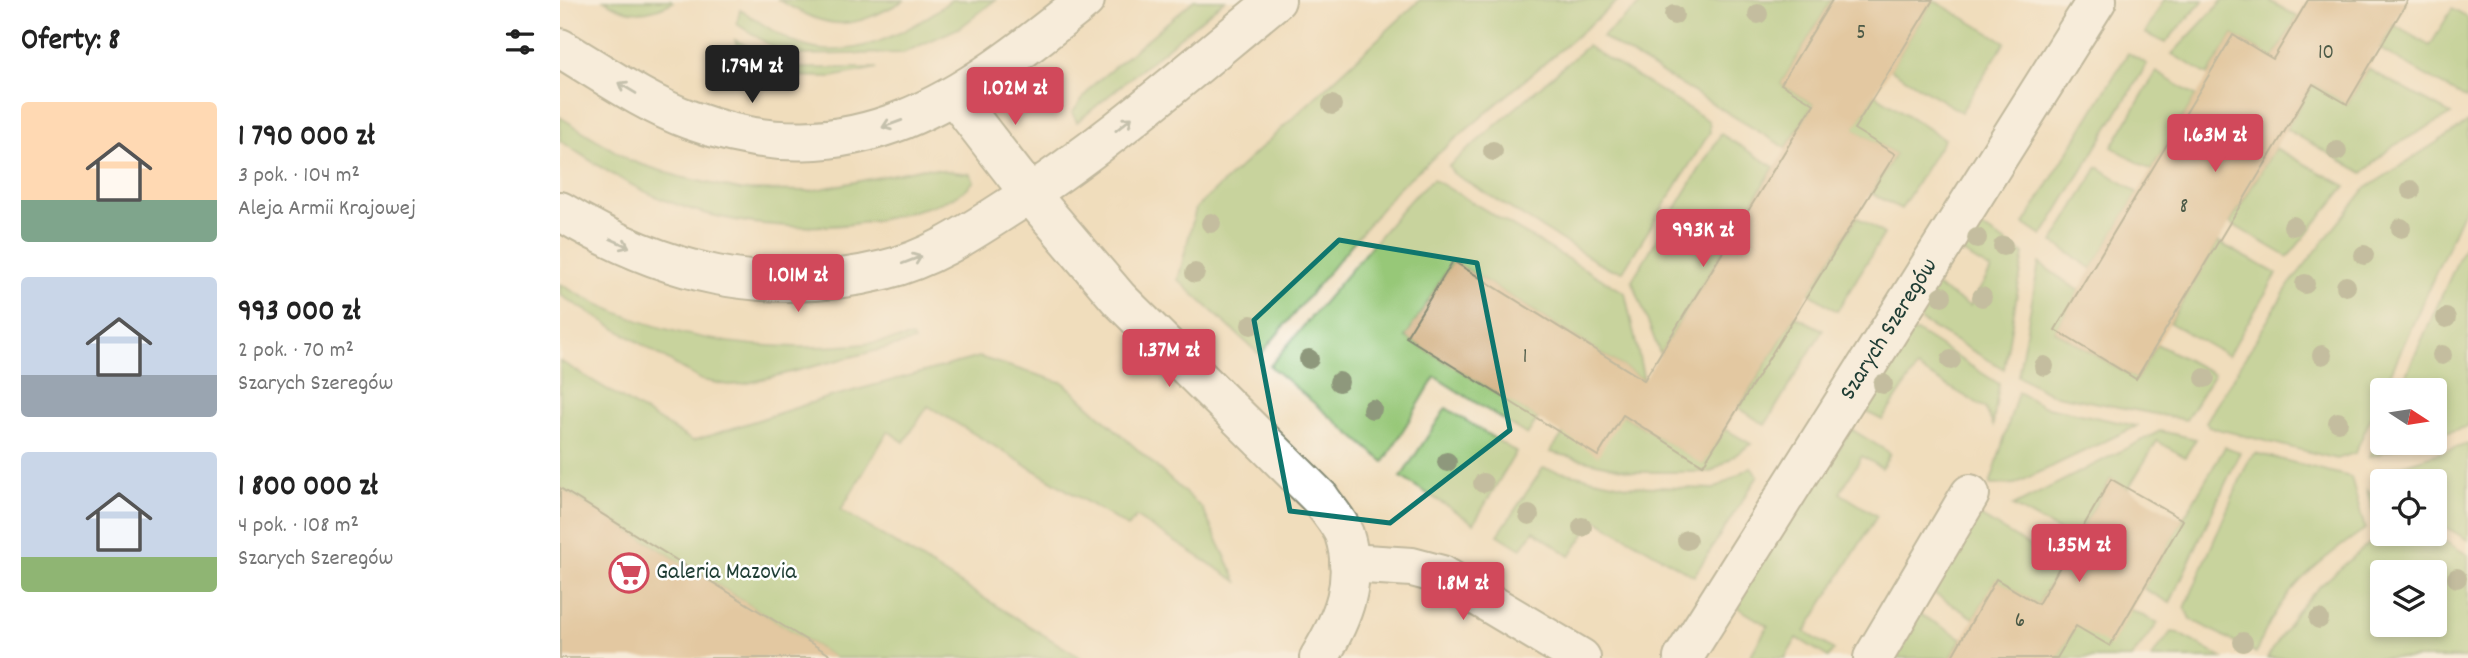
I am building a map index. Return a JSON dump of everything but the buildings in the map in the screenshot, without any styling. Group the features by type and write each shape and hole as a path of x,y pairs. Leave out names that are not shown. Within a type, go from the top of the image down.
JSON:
{"street":[{"path":"560,48 648,101 690,120 752,135 801,140 853,136 894,124 954,96 1017,55 1085,0"},
{"path":"560,211 592,231 696,272 732,279 812,284 886,270 933,252 1030,194 1117,130 1276,0"},
{"name":"Szarych Szeregów","path":"1683,658 2097,0"},
{"path":"954,96 1030,194 1119,299 1320,498 1343,532 1349,564 1350,592 1340,622 1319,658"},
{"path":"1873,658 1970,494"},
{"path":"1349,564 1401,565 1442,575 1581,658"}],"highlighted area":[{"path":"1339,240 1477,263 1510,430 1390,523 1290,511 1254,320"}],"green space":[{"path":"604,0 673,2 638,12 621,9"},
{"path":"779,0 905,0 870,17 842,23 814,18"},
{"path":"951,0 995,0 961,27 903,53 799,55 779,51 737,24 740,10 793,42 820,50 840,50 860,47 900,33"},
{"path":"1194,0 1225,0 1077,122 1072,113 1093,85"},
{"path":"1420,0 1619,0 1399,187 1260,355 1178,280 1196,208"},
{"path":"1645,0 1832,0 1781,84 1814,104 1786,148 1602,37"},
{"path":"1933,0 2005,42 1961,112 1890,69"},
{"path":"2164,0 2204,0 2165,43 2145,33"},
{"path":"2223,0 2268,0 2298,17 2273,59 2233,35 2208,75 2172,54"},
{"path":"2452,9 2468,18 2467,99 2380,49 2394,25 2430,46"},
{"path":"735,40 789,68 877,68 832,77 774,76 768,82 746,65"},
{"path":"1587,46 1709,121 1710,132 1623,271 1607,268 1453,173 1449,166"},
{"path":"2128,53 2147,64 2042,236 2024,224"},
{"path":"2368,69 2451,114 2390,148 2363,173 2286,129 2313,84 2347,104"},
{"path":"2156,72 2196,96 2151,170 2112,147"},
{"path":"1875,94 1944,139 1901,209 1871,193 1895,154 1853,129"},
{"path":"560,117 631,161 680,177 740,190 810,191 924,168 970,174 974,181 962,192 946,200 883,219 819,226 754,223 692,209 662,199 623,180 560,141"},
{"path":"2468,122 2468,201 2389,378 2370,378 2370,420 2355,453 2337,459 2209,427 2206,422 2289,285 2365,189"},
{"path":"1721,134 1774,167 1660,354 1632,280"},
{"path":"2275,148 2346,186 2288,257 2230,223"},
{"path":"2098,167 2138,193 2092,269 2053,242"},
{"path":"1433,179 1625,293 1644,380 1453,261 1406,337 1538,418 1527,435 1435,377 1384,462 1270,366 1409,201"},
{"path":"1857,217 1884,234 1837,311 1809,293"},
{"path":"1973,222 2024,254 2004,369 1921,321 1919,311 1934,285 1970,306 1991,270 1956,249"},
{"path":"2468,238 2468,426 2447,433 2447,378 2404,378"},
{"path":"2218,242 2277,274 2228,356 2170,323"},
{"path":"2039,263 2079,291 2055,331 2136,379 2157,344 2214,374 2186,420 2051,394 2018,376"},
{"path":"560,284 643,322 731,342 776,347 822,347 912,337 914,341 744,384 728,385 701,380 560,295"},
{"path":"1795,316 1823,330 1765,425 1739,408"},
{"path":"1918,332 1999,384 1993,425 1985,408 1917,368 1882,420 1859,408 1907,333"},
{"path":"979,357 1064,383 1202,508 1237,581 1136,517 1128,527 928,406 904,442 888,431 841,510 1081,658 835,658 560,488 560,361 693,441 823,399"},
{"path":"2018,392 2043,406 2137,426 2015,484 1990,485"},
{"path":"1446,408 1516,452 1474,523 1401,477"},
{"path":"1623,415 1703,464 1725,429 1751,444 1711,472 1634,472 1550,452 1563,434"},
{"path":"1851,429 1890,453 1882,468 1862,456 1840,493 1877,516 1805,632 1834,650 1828,657 1797,638 1785,658 1749,658 1768,626 1728,602 1816,460 1828,467"},
{"path":"2160,431 2196,439 2185,457 2157,441 2128,489 2111,479 2075,540 2013,506"},
{"path":"2468,444 2468,540 2447,528 2447,469 2389,469 2433,455 2447,455 2447,451"},
{"path":"2225,447 2240,452 2170,603 2143,588"},
{"path":"2255,453 2351,477 2365,529 2300,582 2275,613 2256,653 2190,619 2185,608 2249,459"},
{"path":"1751,467 1758,476 1694,576 1595,519 1570,556 1534,531 1521,549 1498,535 1543,468 1627,486 1714,489"},
{"path":"1975,513 2061,565 2038,604 1996,580 1974,618 1928,590"},
{"path":"2370,543 2370,546 2447,546 2447,543 2468,555 2468,658 2267,658 2297,611 2320,586"},
{"path":"2131,610 2158,623 2131,658 2057,658 2075,626"},
{"path":"1916,612 1962,638 1950,658 1887,658"},
{"path":"2171,632 2178,633 2222,658 2151,658"}],"place":[{"name":"Galeria Mazovia","path":"629,573"}]}
